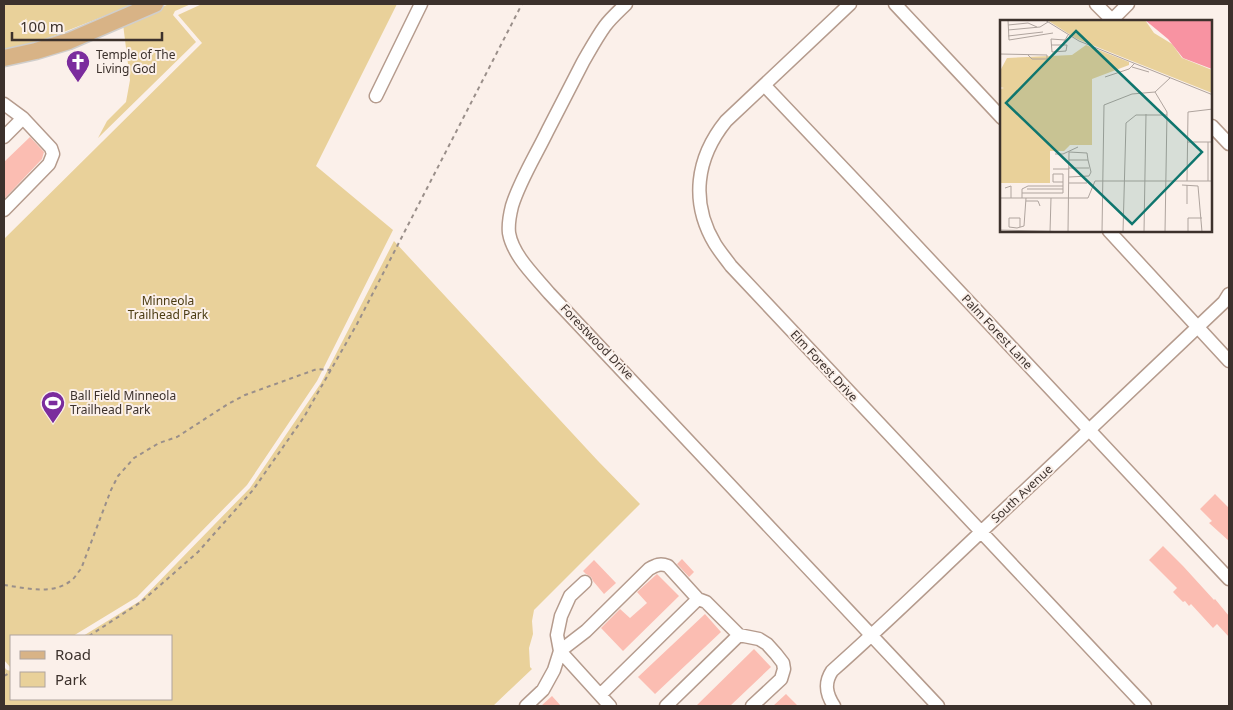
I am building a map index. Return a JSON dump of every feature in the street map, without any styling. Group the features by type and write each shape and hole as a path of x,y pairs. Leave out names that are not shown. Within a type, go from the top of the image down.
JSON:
{"main road":[{"path":"4,58 69,41 155,4"}],"street":[{"path":"376,96 421,4"},
{"name":"Forestwood Drive","path":"626,4 616,13 591,48 520,186 509,218 511,241 526,265 549,293 938,706"},
{"name":"Elm Forest Drive","path":"850,4 716,132 708,147 700,180 700,205 707,228 731,266 1145,706"},
{"path":"895,4 1000,116"},
{"path":"1096,4 1113,20 1128,4"},
{"name":"Palm Forest Lane","path":"764,85 1229,579"},
{"path":"4,104 23,118 51,148 53,154 49,164 4,210"},
{"path":"4,137 23,118"},
{"path":"1213,127 1229,144"},
{"path":"1110,232 1229,361"},
{"name":"South Avenue","path":"832,702 826,684 832,670 872,636 1090,430 1224,302 1229,294"},
{"path":"526,706 543,690 554,670 560,651 586,631 649,569 663,564 668,566 698,600 706,602 739,635 759,639 767,644 783,664 783,676 752,706"},
{"path":"585,582 570,596 561,616 556,636 560,651 609,706"},
{"path":"600,695 698,600"},
{"path":"666,706 739,635"}],"path":[{"path":"91,635 141,602 198,552 254,490 304,417 357,324 522,4"},
{"path":"4,585 44,590 54,589 73,579 80,570 118,476 134,458 159,443 177,437 245,395 317,369 331,370"}],"green space":[{"path":"4,4 135,4 46,39 4,51"},
{"path":"169,4 191,4 175,11 173,15 196,42 98,138 107,121 126,102 130,80 123,24"},
{"name":"Minneola Trailhead Park","path":"202,4 397,4 316,166 393,230 317,381 247,485 137,597 75,635 10,635 10,667 4,660 4,239 202,43 178,15"},
{"path":"394,241 640,504 534,610 532,621 533,634 529,648 530,667 532,669 493,706 4,706 4,667 10,671 10,700 172,700 172,635 85,635 140,601 250,488 321,383"}],"building":[{"path":"30,137 44,152 42,159 4,199 4,162"},
{"path":"1215,494 1229,508 1229,541 1209,523 1212,521 1200,509"},
{"path":"1163,546 1229,616 1229,637 1217,624 1213,628 1191,604 1189,606 1185,601 1183,602 1173,592 1177,588 1149,560"},
{"path":"682,559 694,572 689,577 677,564"},
{"path":"594,560 616,583 604,594 591,577 583,571"},
{"path":"657,574 679,596 623,651 601,628 620,609 630,618 647,603 637,592"},
{"path":"705,614 721,632 655,694 638,677"},
{"path":"754,649 771,667 730,706 696,706"},
{"path":"786,694 798,706 773,706"},
{"path":"552,696 561,706 541,706"}],"place":[{"name":"Temple of The Living God","path":"78,83"},
{"name":"Ball Field Minneola Trailhead Park","path":"53,424"}]}
